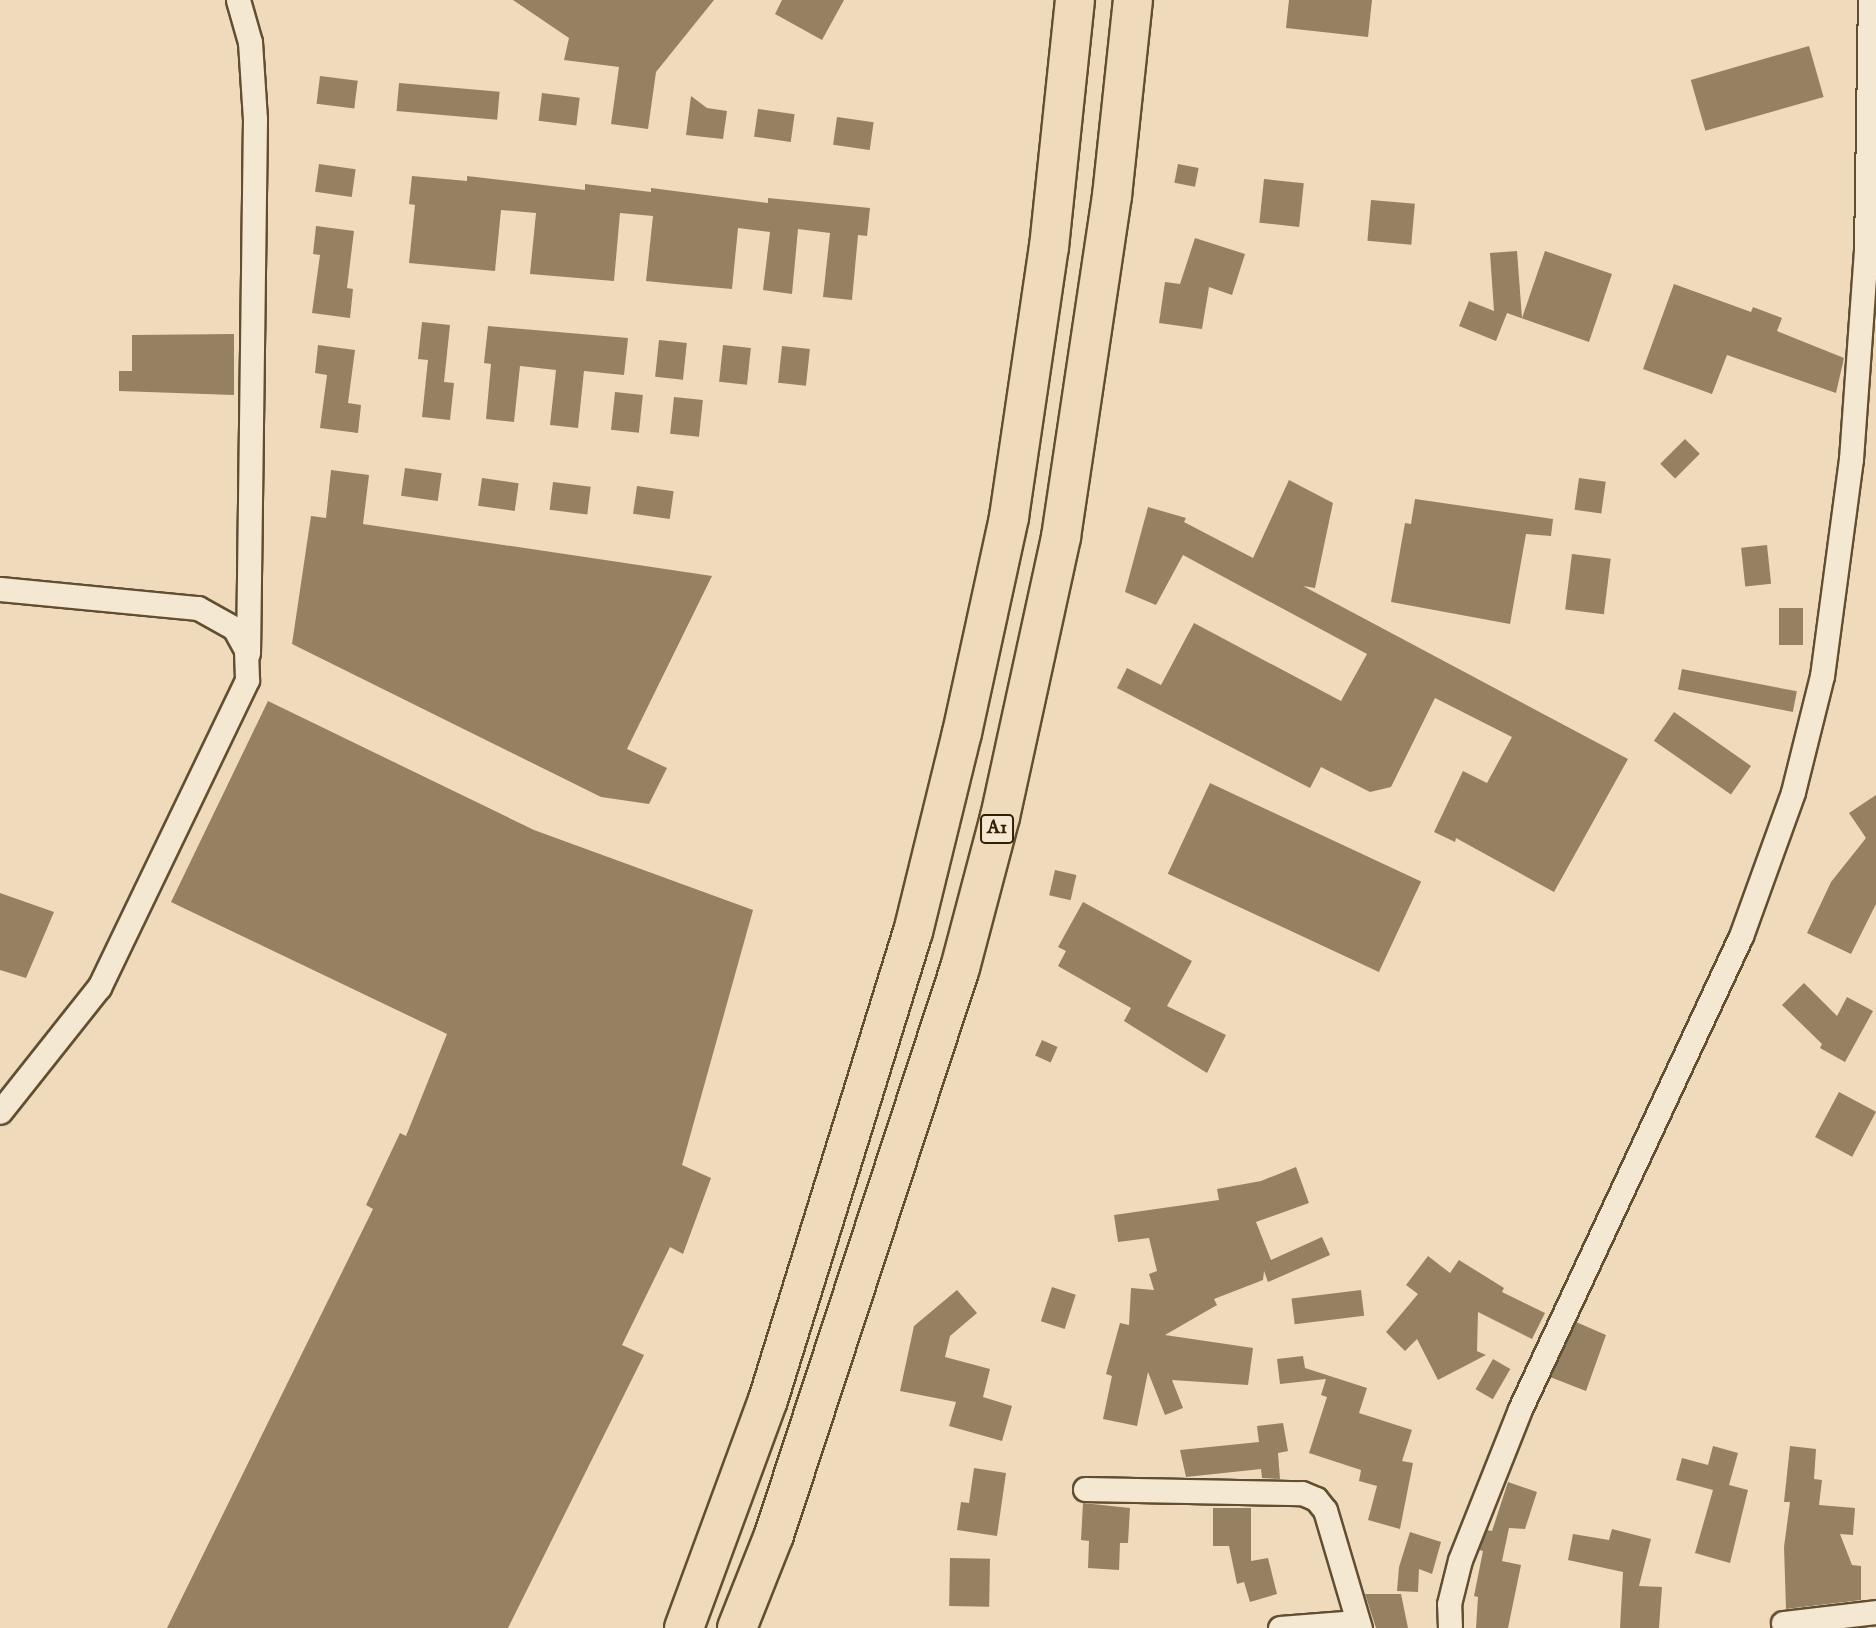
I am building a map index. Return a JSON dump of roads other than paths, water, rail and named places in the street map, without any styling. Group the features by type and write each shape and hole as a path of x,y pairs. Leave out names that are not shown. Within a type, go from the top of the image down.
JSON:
{"highway":[{"path":"684,1628 768,1400 913,932 962,733 1009,517 1049,247 1075,0"},
{"name":"A1","path":"737,1628 774,1535 960,968 1000,817 1061,537 1112,196 1133,0"}],"street":[{"path":"0,1112 99,987 247,680 255,119 250,42 238,0"},
{"path":"1450,1628 1449,1604 1460,1560 1520,1409 1741,936 1793,792 1822,676 1851,459 1866,250 1871,0"},
{"path":"0,589 198,608 234,628 246,650 247,680"},
{"path":"1085,1489 1302,1493 1316,1499 1325,1510 1359,1625 1280,1628"},
{"path":"1783,1623 1876,1612"}]}
